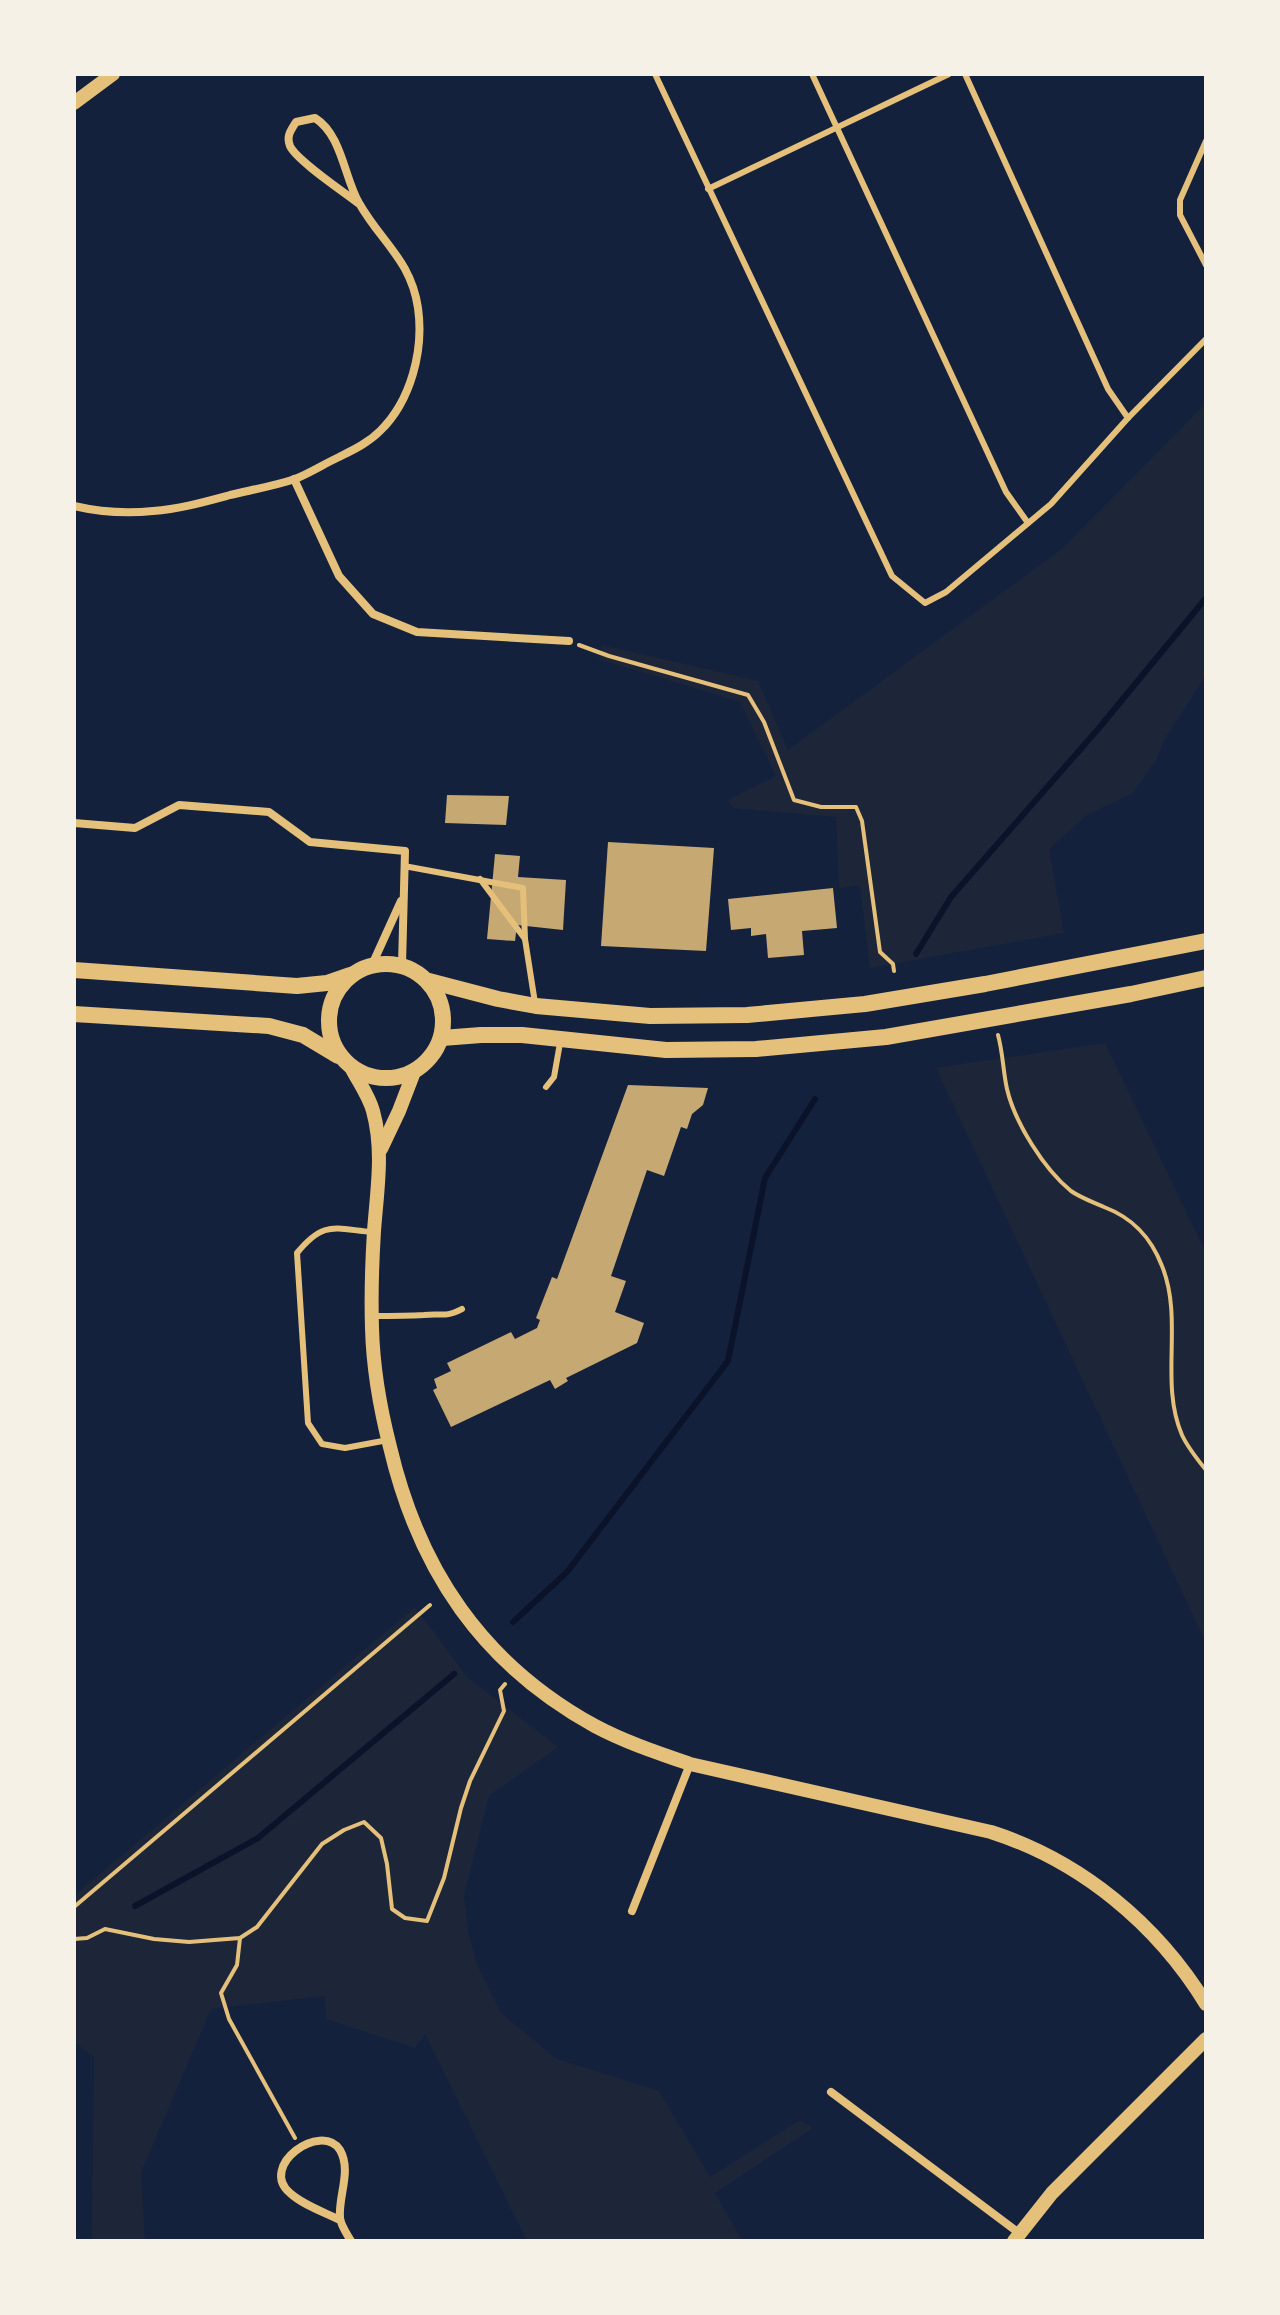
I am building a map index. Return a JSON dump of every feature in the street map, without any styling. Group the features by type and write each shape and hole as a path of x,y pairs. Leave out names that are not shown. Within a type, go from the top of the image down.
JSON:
{"main road":[{"path":"74,970 297,986 327,983 372,965 402,965 429,981 536,1006 650,1016 747,1015 865,1004 1206,941"},
{"path":"345,1062 329,1037 329,1017 334,997 355,973"},
{"path":"442,1038 481,1035 561,1039 666,1050 756,1049 886,1037 1206,978"},
{"path":"74,1014 269,1026 303,1035 375,1078 395,1079 414,1072 429,1061 442,1038 443,1007 429,981"}],"street":[{"path":"74,103 113,74"},
{"path":"74,506 115,512 178,508 294,479 363,445 380,431 400,403 417,362 418,308 404,264 358,203 291,149 290,132 296,122 315,118 322,122 335,144 358,203"},
{"path":"294,479 339,576 373,614 417,632 569,641"},
{"path":"74,823 135,828 179,805 269,812 310,842 405,851 402,965"},
{"path":"372,965 403,897"},
{"path":"345,1062 372,1108 381,1149 374,1232 372,1316 376,1378 397,1476 411,1519 436,1571 461,1610 507,1663 593,1725 643,1748 690,1764 991,1832 1027,1845 1070,1868 1126,1909 1164,1947 1206,2004"},
{"path":"381,1149 414,1072"},
{"path":"632,1911 690,1764"},
{"path":"831,2092 1017,2237 1052,2193 1206,2039"},
{"path":"340,2220 292,2195 284,2186 282,2168 300,2147 325,2141 333,2143 341,2154 344,2173 340,2220 351,2241"}],"lane":[{"path":"655,74 892,576 925,603 946,592 1051,504 1128,418 1206,339"},
{"path":"812,74 1006,492 1028,523"},
{"path":"708,189 949,74"},
{"path":"965,74 1108,389 1128,418"},
{"path":"1206,141 1180,200 1180,215 1206,265"},
{"path":"404,866 523,888 525,939 536,1006"},
{"path":"480,879 525,939"},
{"path":"546,1087 554,1077 561,1039"},
{"path":"374,1232 325,1229 311,1236 297,1253 308,1423 322,1444 345,1448 388,1440"},
{"path":"372,1316 447,1316 462,1309"}],"path":[{"path":"569,641 609,656 748,695 764,722 794,800 821,807 856,807 862,821 880,952 893,964 894,971"},
{"path":"993,1017 1004,1055 1006,1086 1013,1111 1044,1162 1073,1192 1126,1216 1153,1246 1163,1267 1173,1318 1172,1372 1176,1416 1189,1448 1206,1470"},
{"path":"74,1907 430,1605"},
{"path":"74,1939 87,1938 105,1929 189,1942 240,1938 257,1927 322,1844 364,1822 381,1838 392,1909 405,1918 427,1921 444,1878 470,1781 504,1711 500,1690 516,1670"},
{"path":"240,1938 237,1965 221,1993 229,2019 300,2147"}],"shaded area":[{"path":"1206,403 1206,675 1133,793 1087,815 1049,849 1064,933 870,968 860,886 839,888 836,817 733,808 728,800 776,776 740,702 599,659 602,645 758,681 788,750 1063,548"},
{"path":"1105,1043 1206,1253 1206,1643 936,1068"},
{"path":"415,1607 467,1677 558,1747 489,1796 464,1896 468,1932 478,1967 501,2013 557,2059 659,2091 710,2177 800,2120 813,2128 715,2193 742,2241 527,2241 425,2034 415,2048 326,2019 325,1996 211,2009 141,2173 145,2241 92,2241 94,2057 74,2042 74,1896"}],"building":[{"path":"447,795 509,796 506,825 445,823"},
{"path":"608,842 714,848 706,951 601,946"},
{"path":"495,854 520,856 518,877 566,880 563,930 517,925 515,941 487,939"},
{"path":"833,888 837,928 802,931 804,955 768,958 766,934 751,936 751,928 731,930 728,899"},
{"path":"628,1085 708,1088 703,1105 692,1114 687,1129 681,1127 664,1176 647,1170 611,1276 626,1281 615,1312 644,1323 637,1343 566,1378 568,1381 555,1389 550,1380 451,1427 433,1390 437,1388 434,1379 451,1371 447,1363 511,1332 515,1339 537,1328 540,1320 536,1318 552,1277 557,1279"}],"waterway":[{"path":"916,954 951,897 1099,728 1206,598"},
{"path":"513,1622 567,1572 728,1361 765,1178 815,1099"},
{"path":"135,1906 258,1838 454,1674"}]}
